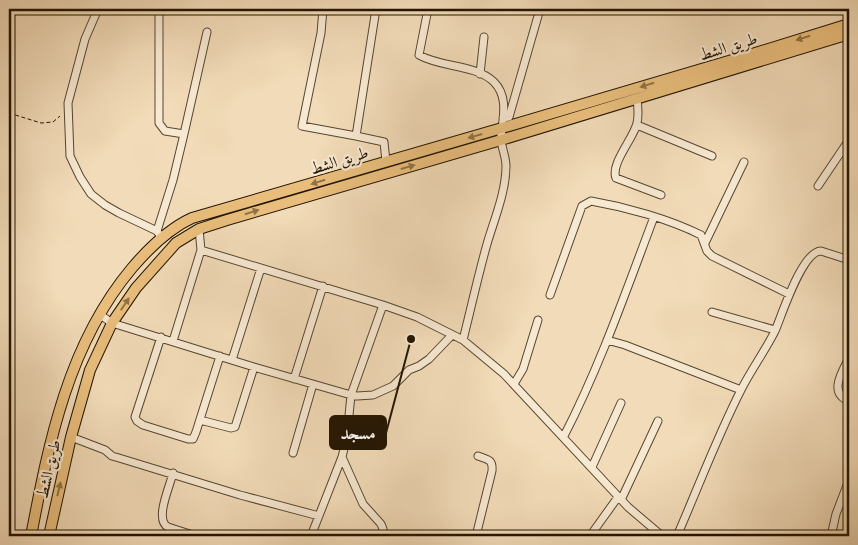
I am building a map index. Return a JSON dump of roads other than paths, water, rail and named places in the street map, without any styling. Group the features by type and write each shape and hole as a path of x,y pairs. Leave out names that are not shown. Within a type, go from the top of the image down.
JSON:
{"highway":[{"name":"طريق الشط","path":"31,536 43,475 67,384 84,342 117,285 159,234 192,218 386,162 503,124 749,56 849,24"},
{"name":"طريق الشط","path":"49,536 70,442 90,370 112,323 136,288 176,243 199,229 849,34"},
{"path":"51,444 70,442"}],"street":[{"path":"98,9 85,39 68,103 70,156 91,194 119,214 159,234 184,134 206,32"},
{"path":"159,9 158,123 165,131 184,134"},
{"path":"323,9 321,33 302,126 384,142 386,162"},
{"path":"356,136 376,9"},
{"path":"428,9 419,55 489,78 496,84 502,94 504,110 500,140 506,166 504,181 463,340"},
{"path":"503,124 509,117 540,9"},
{"path":"480,74 484,37"},
{"path":"637,98 637,125 616,166 614,174 616,178 661,195"},
{"path":"637,125 712,156"},
{"path":"818,186 849,140"},
{"path":"705,244 744,162"},
{"path":"550,295 582,206 586,202 591,201 654,217 701,235 707,251 712,256 789,294"},
{"path":"564,436 608,340 654,217"},
{"path":"172,341 200,250 199,229"},
{"path":"200,250 383,304 417,317 463,340 504,374 620,498 644,522 662,536"},
{"path":"677,536 741,390 775,330 789,294 810,257 817,251 849,260"},
{"path":"232,360 260,268"},
{"path":"294,379 323,286"},
{"path":"311,536 342,457 347,436 351,395 383,304"},
{"path":"712,312 775,330"},
{"path":"99,314 112,323 294,379 357,396 373,395 393,386 409,370 419,366 428,359 452,335"},
{"path":"514,384 523,369 538,320"},
{"path":"161,337 136,411 135,417 143,425 193,439 220,356"},
{"path":"608,340 741,390"},
{"path":"849,358 840,376 837,389 840,395 849,400"},
{"path":"200,420 230,428 234,426 254,367"},
{"path":"293,453 313,384"},
{"path":"592,467 621,403"},
{"path":"590,536 620,498 658,421"},
{"path":"70,442 105,450 112,456 240,495 319,516"},
{"path":"476,536 493,464 478,456"},
{"path":"342,457 363,504 381,524 383,529 381,536"},
{"path":"173,474 162,511 162,521 168,527 196,536"},
{"path":"831,536 836,514 849,480"}],"place":[{"name":"مسجد","path":"411,339"}]}
